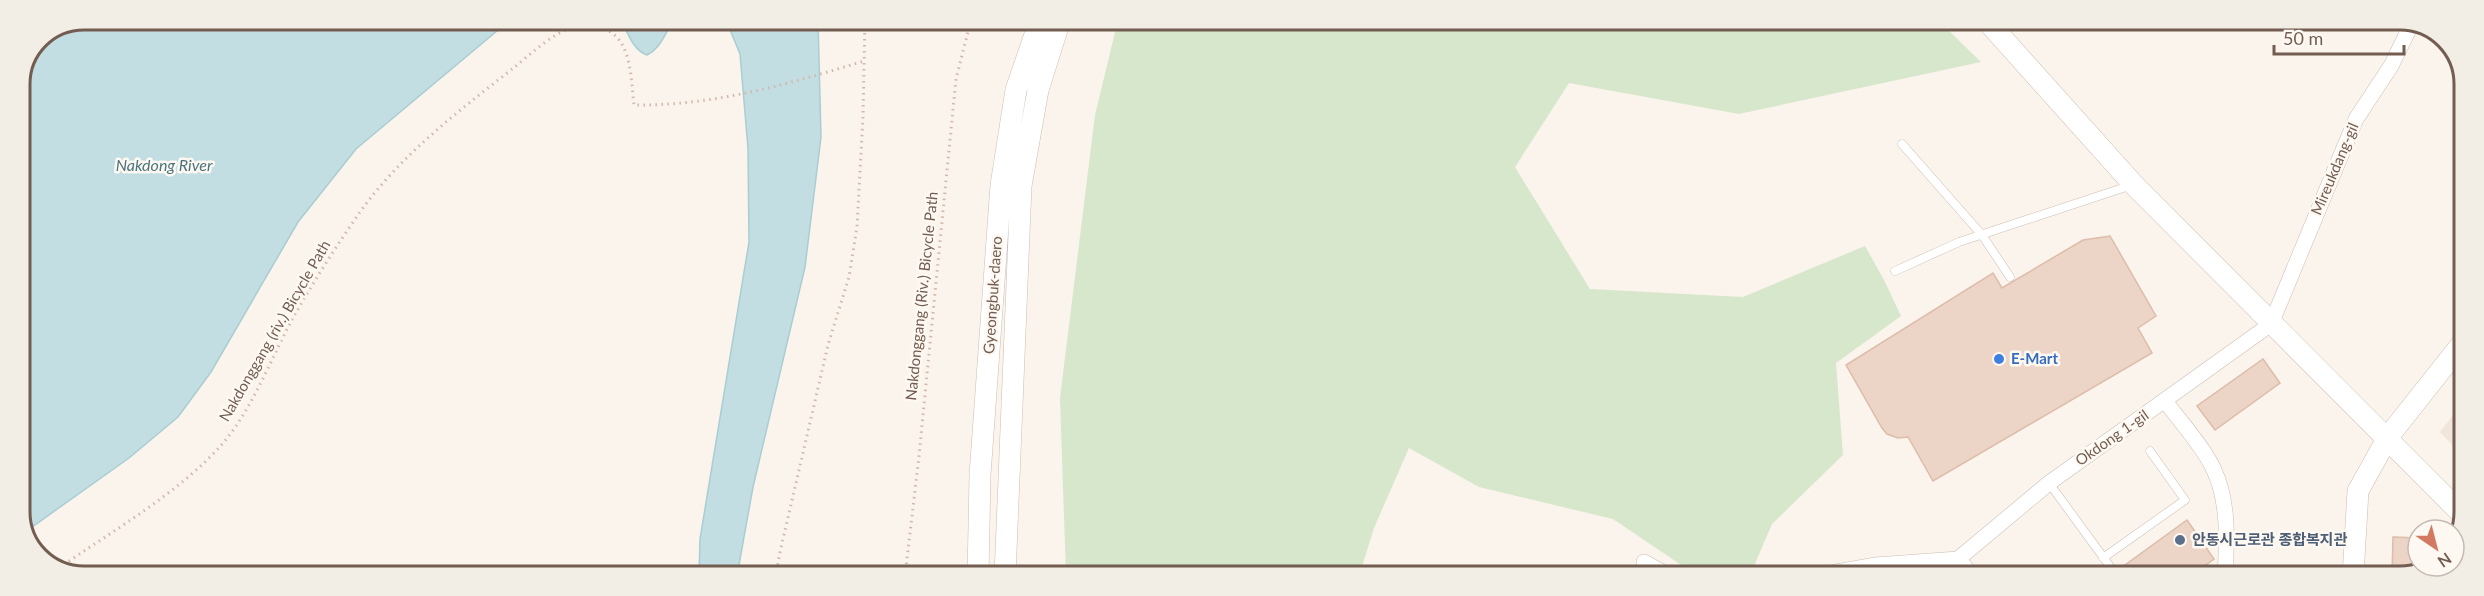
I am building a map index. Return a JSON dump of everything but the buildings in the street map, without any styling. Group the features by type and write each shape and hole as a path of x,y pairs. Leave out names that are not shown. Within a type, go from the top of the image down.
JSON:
{"street":[{"name":"Gyeongbuk-daero","path":"978,566 980,475 1001,185 1016,90 1037,30"},
{"name":"Gyeongbuk-daero","path":"1005,566 1021,186 1038,90 1057,30"},
{"path":"1995,30 2134,184 2454,506"},
{"name":"Mireukdang-gil","path":"2271,324 2356,118 2391,66 2409,31"},
{"name":"Okdong 1-gil","path":"1951,566 2049,483 2271,324"},
{"path":"2354,566 2358,490 2388,437 2454,353"},
{"path":"2165,401 2214,468 2221,488 2227,538 2226,566"},
{"path":"1870,566 1958,559 1964,566"},
{"path":"1644,562 1651,566"}],"lane":[{"path":"1902,144 1982,235 2010,277"},
{"path":"1895,271 1959,242 2134,184"},
{"path":"2103,558 2185,500 2150,452"},
{"path":"2049,483 2109,566"}],"path":[{"name":"Nakdonggang (riv.) Bicycle Path","path":"66,563 174,489 224,442 261,383 294,316 360,211 415,149 441,124 552,37 567,30"},
{"name":"Nakdonggang (riv.) Bicycle Path","path":"608,30 620,41 627,56 634,105 673,105 739,95 800,81 864,61"},
{"path":"777,566 828,345 849,277 857,227 865,30"},
{"name":"Nakdonggang (Riv.) Bicycle Path","path":"906,566 956,79 968,30"}],"shaded area":[{"path":"2454,414 2454,447 2440,432"}],"green space":[{"path":"1116,30 1948,30 1981,62 1739,114 1569,83 1515,167 1590,289 1743,297 1865,246 1901,316 1836,363 1843,455 1772,524 1754,566 1683,566 1613,519 1479,487 1409,448 1374,528 1362,566 1066,566 1060,398 1095,115"}],"water":[{"name":"Nakdong River","path":"84,30 498,30 356,149 298,222 211,372 178,417 129,458 32,527 30,516 30,84 34,63 39,54 54,39 63,34"},
{"path":"626,30 668,30 657,48 647,55 634,45"},
{"path":"730,30 818,30 821,137 805,267 753,487 739,566 699,566 700,539 749,242 748,148 740,54"}],"place":[{"name":"E-Mart","path":"1999,359"},
{"name":"안동시근로관 종합복지관","path":"2180,540"}]}
